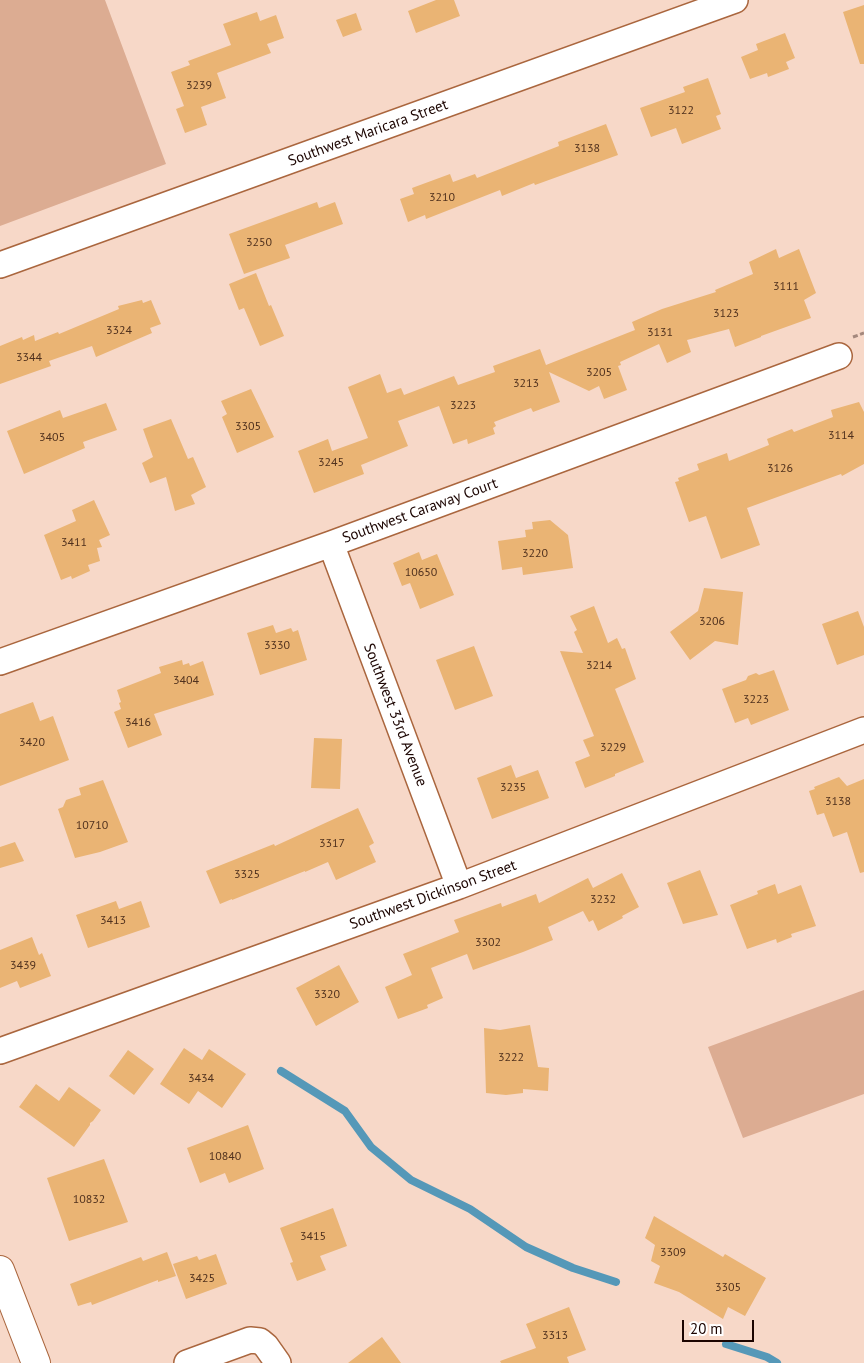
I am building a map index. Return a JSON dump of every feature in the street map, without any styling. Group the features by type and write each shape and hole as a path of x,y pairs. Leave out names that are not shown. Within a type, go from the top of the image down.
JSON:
{"street":[{"name":"Southwest Maricara Street","path":"0,265 735,0"},
{"name":"Southwest Caraway Court","path":"0,662 330,544 839,356"},
{"name":"Southwest 33rd Avenue","path":"330,544 459,886"},
{"name":"Southwest Dickinson Street","path":"0,1051 459,886 864,730"},
{"path":"3,1287 36,1363"},
{"path":"187,1363 250,1340 260,1341 278,1363"}],"shaded area":[{"path":"0,0 105,0 166,164 0,226"},
{"path":"864,990 864,1094 743,1138 708,1047"}],"building":[{"path":"436,0 454,0 460,16 416,33 408,11"},
{"path":"864,5 864,64 860,64 843,12"},
{"path":"257,12 260,21 276,15 284,38 267,44 271,53 217,73 226,98 201,107 207,125 185,133 176,109 184,106 171,72 190,65 188,61 231,45 223,24"},
{"path":"356,13 362,30 343,37 336,20"},
{"path":"785,33 795,58 786,62 789,69 768,77 767,73 750,79 741,57 758,50 756,44"},
{"path":"708,78 721,114 716,116 721,129 682,144 676,128 651,137 640,108 685,92 683,87"},
{"path":"606,124 618,155 535,185 534,183 502,196 500,190 426,219 425,215 408,222 400,199 414,194 412,188 450,174 453,182 475,174 477,178 559,146 558,142"},
{"path":"317,202 319,208 335,202 343,224 285,245 290,258 244,274 229,234"},
{"path":"776,249 779,258 799,249 816,293 804,300 811,318 735,347 729,329 687,340 691,352 667,363 659,344 620,362 621,365 618,366 627,390 604,399 599,386 589,391 549,372 560,402 533,412 531,408 494,422 496,426 493,428 495,434 468,444 467,439 453,444 439,406 398,421 408,446 361,465 364,474 314,493 298,451 328,439 332,451 368,438 348,387 380,374 387,393 401,388 404,395 454,376 458,385 495,372 493,366 540,349 546,365 635,330 632,322 662,309 716,292 715,290 753,274 749,262"},
{"path":"256,273 269,306 271,305 284,336 260,346 244,308 239,310 229,284"},
{"path":"142,300 143,303 151,300 161,324 150,328 152,333 96,357 92,346 49,361 51,366 0,384 0,346 22,337 23,340 34,335 35,341 58,332 59,334 119,309 118,306"},
{"path":"251,389 274,437 237,453 222,417 227,414 221,401"},
{"path":"859,402 864,412 864,464 842,476 841,474 747,508 760,545 721,559 706,516 689,522 675,482 679,481 678,478 699,470 697,464 727,453 729,461 769,445 767,439 792,429 794,432 833,417 831,410"},
{"path":"106,403 117,430 83,442 85,448 24,474 7,431 60,410 63,418"},
{"path":"171,419 188,459 193,457 206,487 191,495 195,504 175,511 166,477 150,483 142,463 153,457 143,429"},
{"path":"94,500 110,535 99,540 102,547 97,548 100,561 88,565 90,571 72,579 71,576 61,580 44,535 76,521 72,510"},
{"path":"550,520 568,535 573,568 523,575 522,567 502,570 498,541 526,537 525,530 533,529 532,522"},
{"path":"419,552 422,560 437,554 454,595 420,609 410,583 402,586 393,563"},
{"path":"704,588 743,592 738,645 715,641 690,660 670,632 698,611"},
{"path":"594,606 608,643 617,638 622,649 625,648 636,679 615,689 644,762 585,788 575,762 590,756 583,740 594,736 560,651 583,653 574,632 577,630 570,616"},
{"path":"858,611 864,627 864,655 837,665 822,624"},
{"path":"273,625 276,633 291,628 293,632 298,630 307,660 260,675 247,633"},
{"path":"474,646 493,696 455,710 436,660"},
{"path":"182,660 183,665 189,663 190,666 203,661 214,695 154,714 162,735 128,748 114,712 121,709 117,690 161,673 159,667"},
{"path":"774,670 789,710 751,725 748,718 735,723 722,689 746,680 748,676 756,673 759,675"},
{"path":"33,702 40,721 53,716 69,760 0,786 0,714"},
{"path":"314,738 342,739 340,789 311,788"},
{"path":"511,765 516,778 538,770 549,798 492,819 477,778"},
{"path":"839,777 847,786 864,779 864,872 860,873 847,832 833,837 824,813 817,815 809,791 815,789 814,787"},
{"path":"103,780 128,842 75,858 58,809 63,807 66,800 81,795 79,788"},
{"path":"358,808 374,843 369,846 376,862 336,880 328,862 220,904 206,871 274,844 275,846"},
{"path":"15,842 24,861 0,868 0,847"},
{"path":"700,870 718,915 683,924 667,883"},
{"path":"622,873 639,907 622,916 623,918 598,931 593,920 589,922 583,911 548,927 553,940 523,952 473,970 467,954 431,968 443,998 427,1005 428,1008 398,1019 385,987 412,975 403,954 459,932 454,920 501,903 502,907 536,894 539,903 588,878 593,888"},
{"path":"775,884 778,894 801,885 816,926 791,934 792,937 777,943 776,939 747,949 730,905 758,894 757,891"},
{"path":"116,901 119,909 141,901 150,927 88,948 76,915"},
{"path":"32,937 39,955 42,953 51,976 20,988 17,981 0,988 0,950"},
{"path":"339,965 359,1002 316,1026 296,988"},
{"path":"530,1025 538,1067 549,1068 548,1091 523,1089 523,1093 506,1095 486,1093 484,1028 500,1030"},
{"path":"184,1048 202,1060 209,1049 246,1074 222,1108 198,1091 189,1104 160,1084"},
{"path":"128,1050 154,1069 134,1095 109,1076"},
{"path":"36,1084 59,1101 69,1087 101,1110 74,1147 19,1107"},
{"path":"248,1125 264,1169 229,1183 225,1173 200,1183 187,1148"},
{"path":"104,1159 128,1222 69,1241 47,1178"},
{"path":"333,1208 347,1246 320,1256 326,1270 297,1281 290,1263 293,1262 280,1228"},
{"path":"654,1216 723,1257 725,1254 766,1278 745,1316 728,1307 723,1319 679,1292 654,1283 660,1266 651,1261 655,1245 645,1238"},
{"path":"167,1252 176,1276 158,1282 158,1280 92,1305 91,1302 78,1306 70,1284 141,1257 143,1261"},
{"path":"216,1254 227,1284 186,1299 173,1264 197,1256 199,1260"},
{"path":"569,1307 586,1350 567,1357 569,1363 501,1363 500,1361 536,1348 526,1324"},
{"path":"382,1337 401,1363 348,1363"}],"waterway":[{"path":"281,1071 345,1111 371,1147 411,1180 470,1209 526,1247 573,1268 616,1282"},
{"path":"726,1344 767,1357 777,1363"}]}
